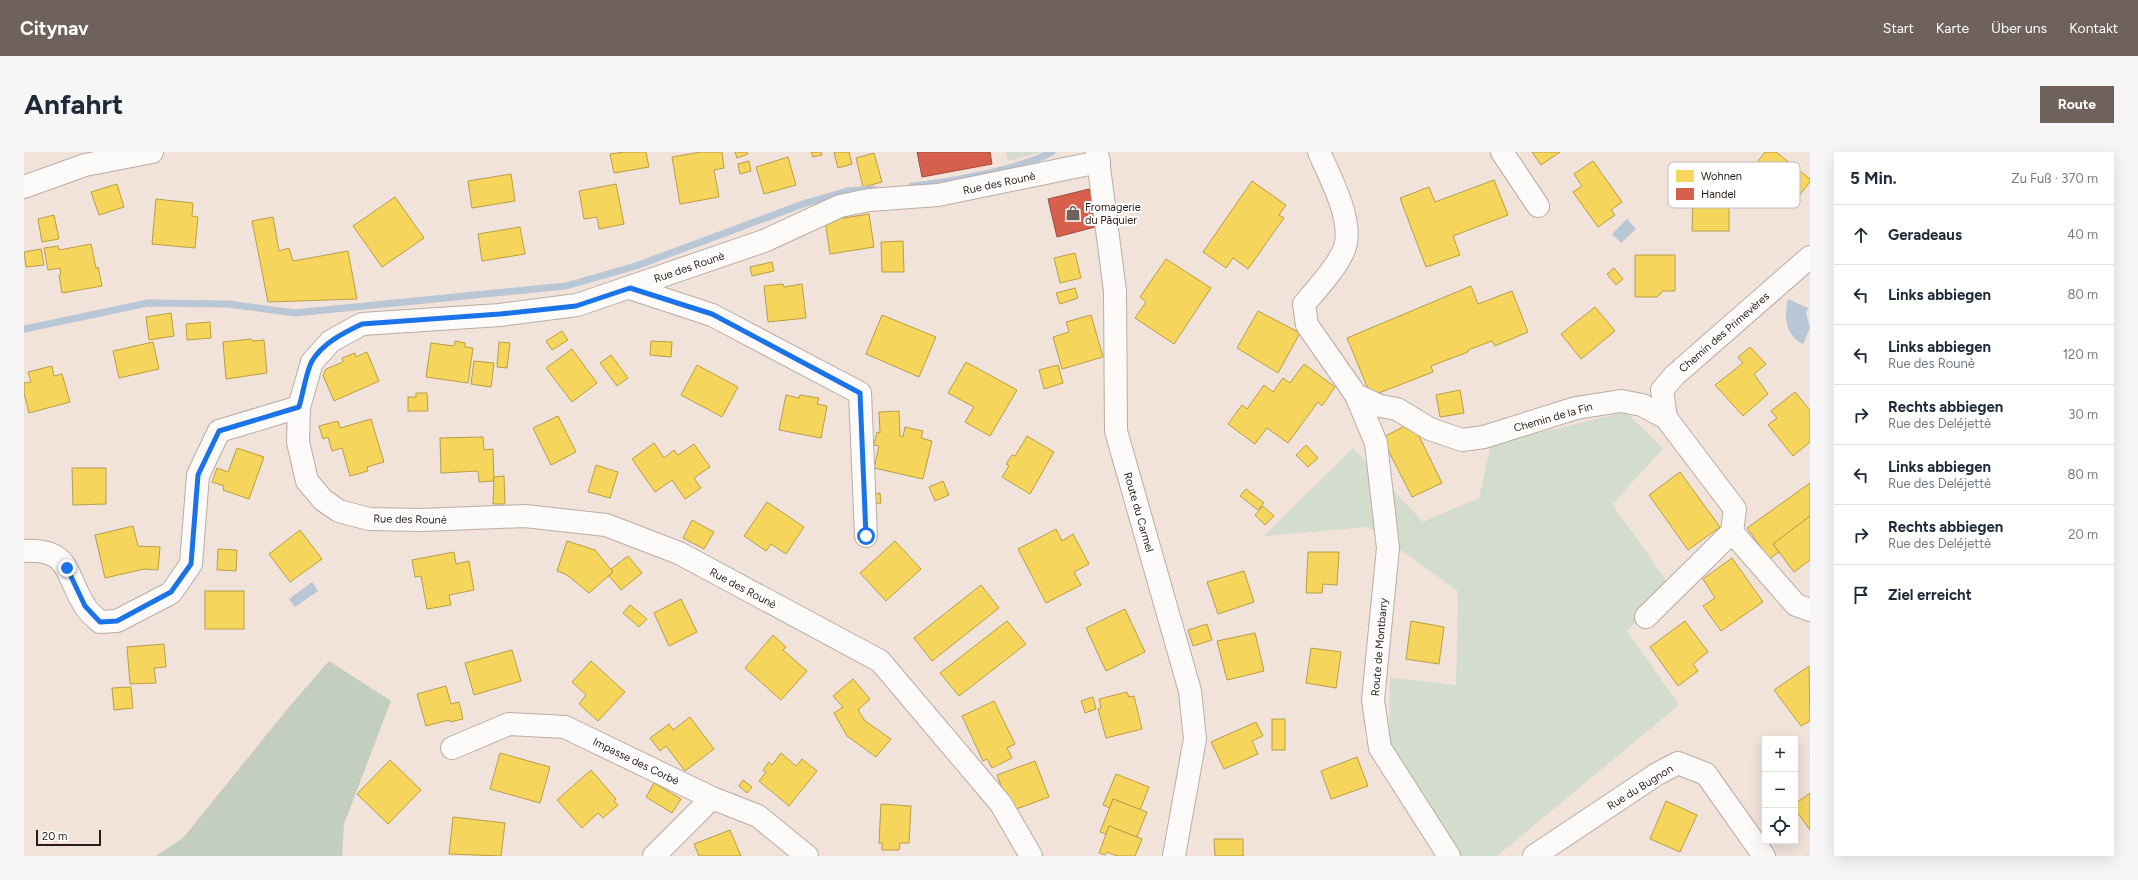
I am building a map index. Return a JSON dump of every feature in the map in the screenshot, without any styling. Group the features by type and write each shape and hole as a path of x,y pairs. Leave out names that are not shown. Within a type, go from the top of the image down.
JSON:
{"street":[{"path":"24,187 85,165 152,152"},
{"name":"Route de Montbarry","path":"1319,152 1344,212 1346,243 1331,272 1304,304 1307,325 1356,396 1376,443 1388,548 1373,700 1380,748 1450,856"},
{"path":"1502,152 1538,206"},
{"name":"Rue des Rounè","path":"1032,856 1001,804 880,661 679,553 606,525 525,516 422,520 369,518 339,511 323,500 307,482 298,442 299,407 312,362 331,341 362,324 500,314 576,306 764,241 840,206 869,200 938,196 1098,157"},
{"name":"Route du Carmel","path":"1098,157 1115,291 1116,431 1190,691 1194,739 1174,856"},
{"name":"Chemin des Primevères","path":"1666,418 1662,390 1675,375 1810,257"},
{"path":"630,288 712,314 860,393 866,536"},
{"name":"Chemin de la Fin","path":"1356,396 1380,406 1397,409 1430,428 1462,440 1484,437 1576,408 1621,401 1642,405 1666,418 1735,509 1732,532"},
{"path":"24,551 50,553 67,568 85,606 100,622 117,621 171,592 191,564 198,475 219,431 299,407"},
{"path":"1646,617 1732,532 1796,604 1810,610"},
{"name":"Impasse des Corbè","path":"452,748 510,724 564,727 712,798 758,816 792,842 807,856"},
{"name":"Rue du Bugnon","path":"1534,856 1657,774 1678,764 1706,774 1764,856"},
{"path":"654,856 712,798"}],"green space":[{"path":"1006,152 1042,152 1008,161"},
{"path":"1626,412 1663,449 1612,504 1671,587 1627,631 1679,705 1497,856 1458,856 1389,744 1390,678 1456,685 1458,591 1368,527 1264,536 1353,448 1423,522 1479,498 1491,444"},
{"path":"329,661 391,701 344,824 342,855 344,856 156,856 183,838 289,707"}],"water":[{"path":"1627,219 1636,229 1621,243 1612,234"},
{"path":"1788,299 1808,308 1806,313 1810,328 1803,344 1792,336 1787,324 1786,312"},
{"path":"312,582 318,591 295,607 289,599"}],"building: Wohnen":[{"path":"624,152 646,152 649,167 614,173 610,154"},
{"path":"701,152 722,152 724,168 714,170 719,197 680,204 672,157"},
{"path":"735,152 747,152 748,154 737,158"},
{"path":"811,152 821,152 822,155 813,157"},
{"path":"834,152 849,152 852,164 838,168"},
{"path":"1532,152 1560,152 1541,165"},
{"path":"1765,152 1776,152 1789,162 1757,162"},
{"path":"874,153 882,182 863,187 856,158"},
{"path":"788,157 796,185 764,194 756,167"},
{"path":"749,161 751,171 740,174 738,164"},
{"path":"1593,161 1622,202 1611,210 1615,215 1598,227 1573,192 1582,186 1574,174"},
{"path":"1800,171 1810,179 1810,182 1800,194"},
{"path":"511,174 515,201 472,208 468,181"},
{"path":"1494,180 1508,215 1453,236 1460,255 1426,267 1400,198 1429,187 1435,202"},
{"path":"1252,181 1286,205 1279,215 1284,218 1248,269 1233,258 1226,268 1203,252"},
{"path":"117,184 124,207 99,215 91,192"},
{"path":"616,184 624,224 599,229 597,217 584,219 579,191"},
{"path":"395,197 424,238 382,267 353,226"},
{"path":"156,199 193,203 192,216 198,217 195,248 152,244"},
{"path":"1693,208 1729,208 1729,231 1692,231"},
{"path":"869,214 874,247 830,254 825,221"},
{"path":"54,215 59,239 42,242 38,219"},
{"path":"273,217 279,251 289,248 293,261 348,251 357,299 268,302 252,221"},
{"path":"520,227 525,254 482,261 478,234"},
{"path":"903,241 904,272 882,272 881,242"},
{"path":"91,244 96,268 98,267 102,286 62,293 59,275 61,274 60,268 48,270 44,248 58,246 59,250"},
{"path":"41,249 44,265 26,267 24,252"},
{"path":"1075,253 1081,278 1060,283 1054,258"},
{"path":"1635,255 1675,255 1675,291 1663,291 1657,297 1635,297"},
{"path":"1166,259 1211,288 1174,344 1135,318 1146,302 1140,297"},
{"path":"772,262 774,271 752,276 750,267"},
{"path":"1614,268 1623,279 1616,285 1607,274"},
{"path":"783,284 784,287 802,284 806,318 768,322 764,286"},
{"path":"1471,286 1478,304 1512,291 1528,332 1495,346 1492,341 1468,350 1468,352 1431,366 1433,372 1371,396 1347,338"},
{"path":"1075,288 1078,298 1060,304 1056,293"},
{"path":"1595,307 1615,331 1581,359 1561,334"},
{"path":"1258,311 1300,333 1278,373 1237,348"},
{"path":"171,313 174,336 149,340 146,317"},
{"path":"882,315 936,337 919,377 866,354"},
{"path":"1091,315 1103,357 1062,369 1053,337 1069,332 1066,322"},
{"path":"210,322 211,338 187,340 186,324"},
{"path":"562,331 568,340 552,350 546,341"},
{"path":"251,339 252,341 264,340 267,373 226,379 223,342"},
{"path":"455,341 465,343 465,347 473,348 468,383 426,377 431,343 454,346"},
{"path":"651,341 672,342 671,357 650,355"},
{"path":"153,342 159,369 119,378 113,351"},
{"path":"499,342 510,343 507,368 497,367"},
{"path":"1750,347 1766,364 1754,374 1768,394 1743,416 1715,385 1743,363 1738,357"},
{"path":"572,349 597,383 572,402 546,368"},
{"path":"367,352 379,381 334,401 323,375 326,369 343,362 342,358 355,353 356,357"},
{"path":"611,355 628,378 617,386 600,363"},
{"path":"474,361 494,363 491,387 471,384"},
{"path":"966,362 1017,390 990,436 965,422 974,407 948,393"},
{"path":"1304,364 1335,387 1322,406 1318,402 1288,443 1267,428 1255,444 1228,424 1242,405 1247,409 1264,385 1273,392 1283,378 1290,383"},
{"path":"697,365 738,387 722,417 681,395"},
{"path":"1058,365 1063,383 1044,389 1039,370"},
{"path":"52,366 54,376 62,374 70,402 29,413 24,393 24,383 31,382 28,372"},
{"path":"1460,390 1464,413 1440,417 1436,395"},
{"path":"1795,392 1810,410 1810,442 1793,456 1768,425 1777,418 1771,411"},
{"path":"416,393 427,393 428,411 408,411 408,397 416,397"},
{"path":"786,395 799,398 800,395 819,398 817,404 827,406 821,438 779,430"},
{"path":"899,411 900,436 903,437 905,427 923,431 921,438 932,441 923,479 874,468 879,446 874,445 877,432 880,433 879,412"},
{"path":"558,416 576,452 551,465 533,428"},
{"path":"371,419 384,462 367,467 368,471 350,476 342,448 332,451 328,437 323,439 319,426 338,421 340,428"},
{"path":"1412,422 1442,483 1412,497 1382,438"},
{"path":"1027,436 1054,452 1030,494 1002,477 1009,466 1006,464 1012,455 1015,456"},
{"path":"483,437 484,450 493,449 494,481 479,482 478,471 441,473 440,438"},
{"path":"654,443 664,458 674,450 678,455 694,444 710,467 694,478 701,488 685,499 672,480 655,492 632,459"},
{"path":"1306,445 1318,458 1308,467 1296,455"},
{"path":"237,448 264,457 249,499 223,490 224,486 212,482 217,468 228,472"},
{"path":"596,465 618,472 610,498 588,492"},
{"path":"72,468 106,468 106,504 73,505"},
{"path":"1680,472 1720,527 1688,550 1649,495"},
{"path":"504,476 505,504 493,504 494,477"},
{"path":"943,481 949,495 935,501 929,487"},
{"path":"1810,483 1810,516 1773,544 1779,552 1769,559 1747,528"},
{"path":"1246,489 1264,503 1258,510 1240,496"},
{"path":"880,493 881,503 869,504 868,495"},
{"path":"767,502 804,527 786,554 771,544 766,551 744,536"},
{"path":"1263,506 1274,516 1265,525 1255,515"},
{"path":"1810,516 1810,560 1794,572 1773,544"},
{"path":"692,520 714,532 704,549 683,538"},
{"path":"133,526 138,546 160,547 158,570 144,569 105,578 95,535"},
{"path":"1056,529 1062,541 1073,534 1089,564 1074,572 1081,585 1046,603 1018,549"},
{"path":"300,530 322,559 290,582 269,554"},
{"path":"567,541 595,550 613,572 589,593 567,575 557,571"},
{"path":"895,541 921,569 886,601 860,573"},
{"path":"218,549 237,550 236,571 217,570"},
{"path":"454,552 456,564 469,561 474,590 449,595 451,605 427,609 421,576 415,577 412,560"},
{"path":"1308,552 1339,552 1337,585 1323,584 1322,593 1306,593"},
{"path":"628,556 642,573 621,590 609,576 613,572 611,569"},
{"path":"1732,558 1763,602 1721,631 1703,606 1715,598 1703,579"},
{"path":"1244,571 1254,602 1218,614 1207,582"},
{"path":"981,585 999,608 932,661 914,638"},
{"path":"205,591 244,591 244,629 205,629"},
{"path":"681,599 697,632 669,646 654,613"},
{"path":"630,605 647,619 639,627 623,613"},
{"path":"1125,609 1145,652 1106,671 1086,628"},
{"path":"1007,621 1026,644 959,696 940,673"},
{"path":"1411,621 1444,627 1439,664 1406,659"},
{"path":"1685,621 1708,652 1693,664 1698,671 1678,686 1650,647"},
{"path":"1207,624 1212,640 1193,646 1188,630"},
{"path":"1255,633 1264,671 1227,680 1217,641"},
{"path":"773,635 786,647 783,650 807,671 781,700 745,668"},
{"path":"164,644 166,667 154,668 156,683 130,684 127,647"},
{"path":"1311,648 1341,652 1336,688 1306,683"},
{"path":"512,650 521,681 474,695 465,663"},
{"path":"591,661 625,692 598,721 579,704 586,695 572,682"},
{"path":"1809,666 1810,721 1801,726 1774,690"},
{"path":"853,679 870,699 858,710 865,721 891,739 876,757 847,736 834,713 843,707 833,696"},
{"path":"446,686 451,704 459,702 463,719 450,722 449,720 426,726 417,694"},
{"path":"131,687 133,708 114,710 112,688"},
{"path":"1127,692 1129,697 1134,696 1142,729 1106,738 1098,709 1101,708 1099,699"},
{"path":"1093,697 1096,709 1085,713 1081,701"},
{"path":"994,701 1015,744 1007,748 1012,758 992,768 987,759 983,761 962,716"},
{"path":"690,717 714,749 685,771 666,746 660,751 650,738 669,724 673,730"},
{"path":"1272,719 1285,719 1285,750 1272,750"},
{"path":"1256,722 1263,736 1252,741 1258,754 1224,769 1211,742"},
{"path":"500,753 550,767 540,803 490,789"},
{"path":"781,753 796,766 802,759 817,771 789,806 759,781 766,772 763,770 769,762 772,765"},
{"path":"1357,757 1368,786 1331,799 1321,771"},
{"path":"390,760 421,790 388,824 357,794"},
{"path":"1035,761 1049,797 1011,811 997,775"},
{"path":"591,770 616,799 614,801 618,805 603,818 598,813 582,828 557,800"},
{"path":"1116,774 1149,787 1140,810 1113,799 1110,808 1103,805"},
{"path":"743,780 752,787 747,793 739,786"},
{"path":"654,783 681,799 672,813 646,797"},
{"path":"1810,793 1810,830 1798,813 1798,802"},
{"path":"1113,799 1147,812 1137,837 1109,826 1106,834 1100,832"},
{"path":"1666,801 1697,815 1680,852 1650,839"},
{"path":"881,804 911,806 909,843 900,843 899,850 882,850 882,843 879,843"},
{"path":"453,817 505,823 501,856 449,854"},
{"path":"1109,826 1142,839 1135,856 1117,856 1107,852 1105,855 1099,853"},
{"path":"730,830 741,856 699,856 694,844"},
{"path":"1214,839 1243,839 1243,856 1215,856"}],"building: Handel":[{"path":"917,152 990,152 992,164 922,177"},
{"name":"Fromagerie du Pâquier","path":"1089,189 1099,226 1057,237 1048,199"}],"waterway":[{"path":"912,186 944,182 984,174 1022,164 1052,152"},
{"path":"24,329 148,303 228,304 295,313 566,286 636,266 803,204 847,191 873,189"}],"place":[{"name":"Fromagerie du Pâquier","path":"1073,213"}],"route":[{"path":"67,568 85,606 100,622 117,621 171,592 191,564 198,475 219,431 299,407 312,362 331,341 342,333 362,324 500,314 576,306 630,288 712,314 860,393 866,536"}]}
